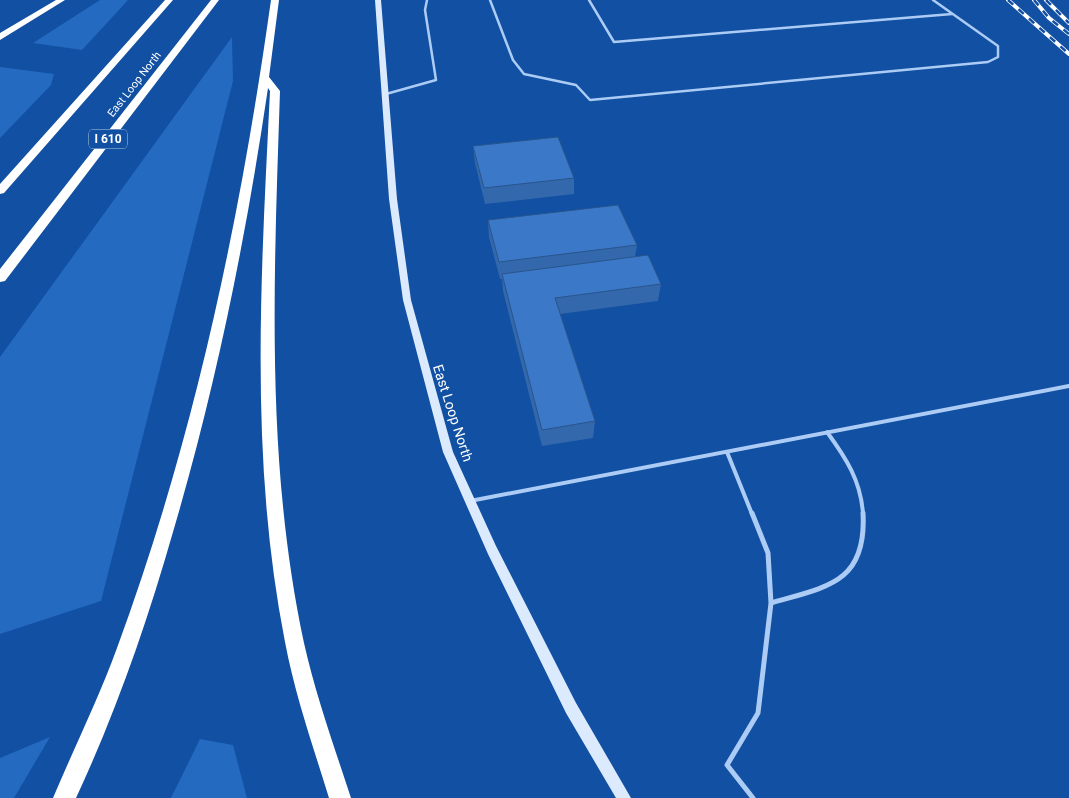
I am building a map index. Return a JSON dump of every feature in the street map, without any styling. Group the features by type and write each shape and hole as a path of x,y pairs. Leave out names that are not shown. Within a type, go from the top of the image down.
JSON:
{"highway":[{"path":"0,37 61,0"},
{"name":"East Loop North","path":"0,191 169,0"},
{"name":"East Loop North","path":"0,278 215,0"},
{"path":"64,798 91,743 142,604 179,487 225,308 265,78 275,0"},
{"path":"265,78 276,91 267,298 267,368 268,440 280,560 305,690 340,798"}],"main road":[{"name":"East Loop North","path":"378,0 393,199 407,300 448,452 492,550 571,708 624,798"}],"lane":[{"path":"385,94 436,80 425,10 427,0"},
{"path":"490,0 512,60 524,74 576,86 590,100 988,62 998,57 998,46 933,0"},
{"path":"589,0 614,42 952,14"},
{"path":"470,501 1069,386"},
{"path":"771,603 812,591 847,574 860,552 863,519 859,483 827,432"},
{"path":"727,452 768,553 771,603 758,713 727,765 753,798"}],"shaded area":[{"path":"100,0 128,0 82,50 33,43"},
{"path":"232,37 233,81 101,601 0,634 0,357"},
{"path":"0,67 54,74 51,85 0,138"},
{"path":"50,737 14,798 0,798 0,758"},
{"path":"200,739 233,745 247,798 171,798"}],"building":[{"path":"558,137 574,178 484,188 473,146"},
{"path":"618,205 637,245 499,262 488,220"},
{"path":"648,255 661,284 555,298 595,421 542,430 502,274"}],"railway":[{"path":"1008,0 1069,54"},
{"path":"1034,0 1049,18 1069,34"},
{"path":"1046,0 1069,23"}]}
